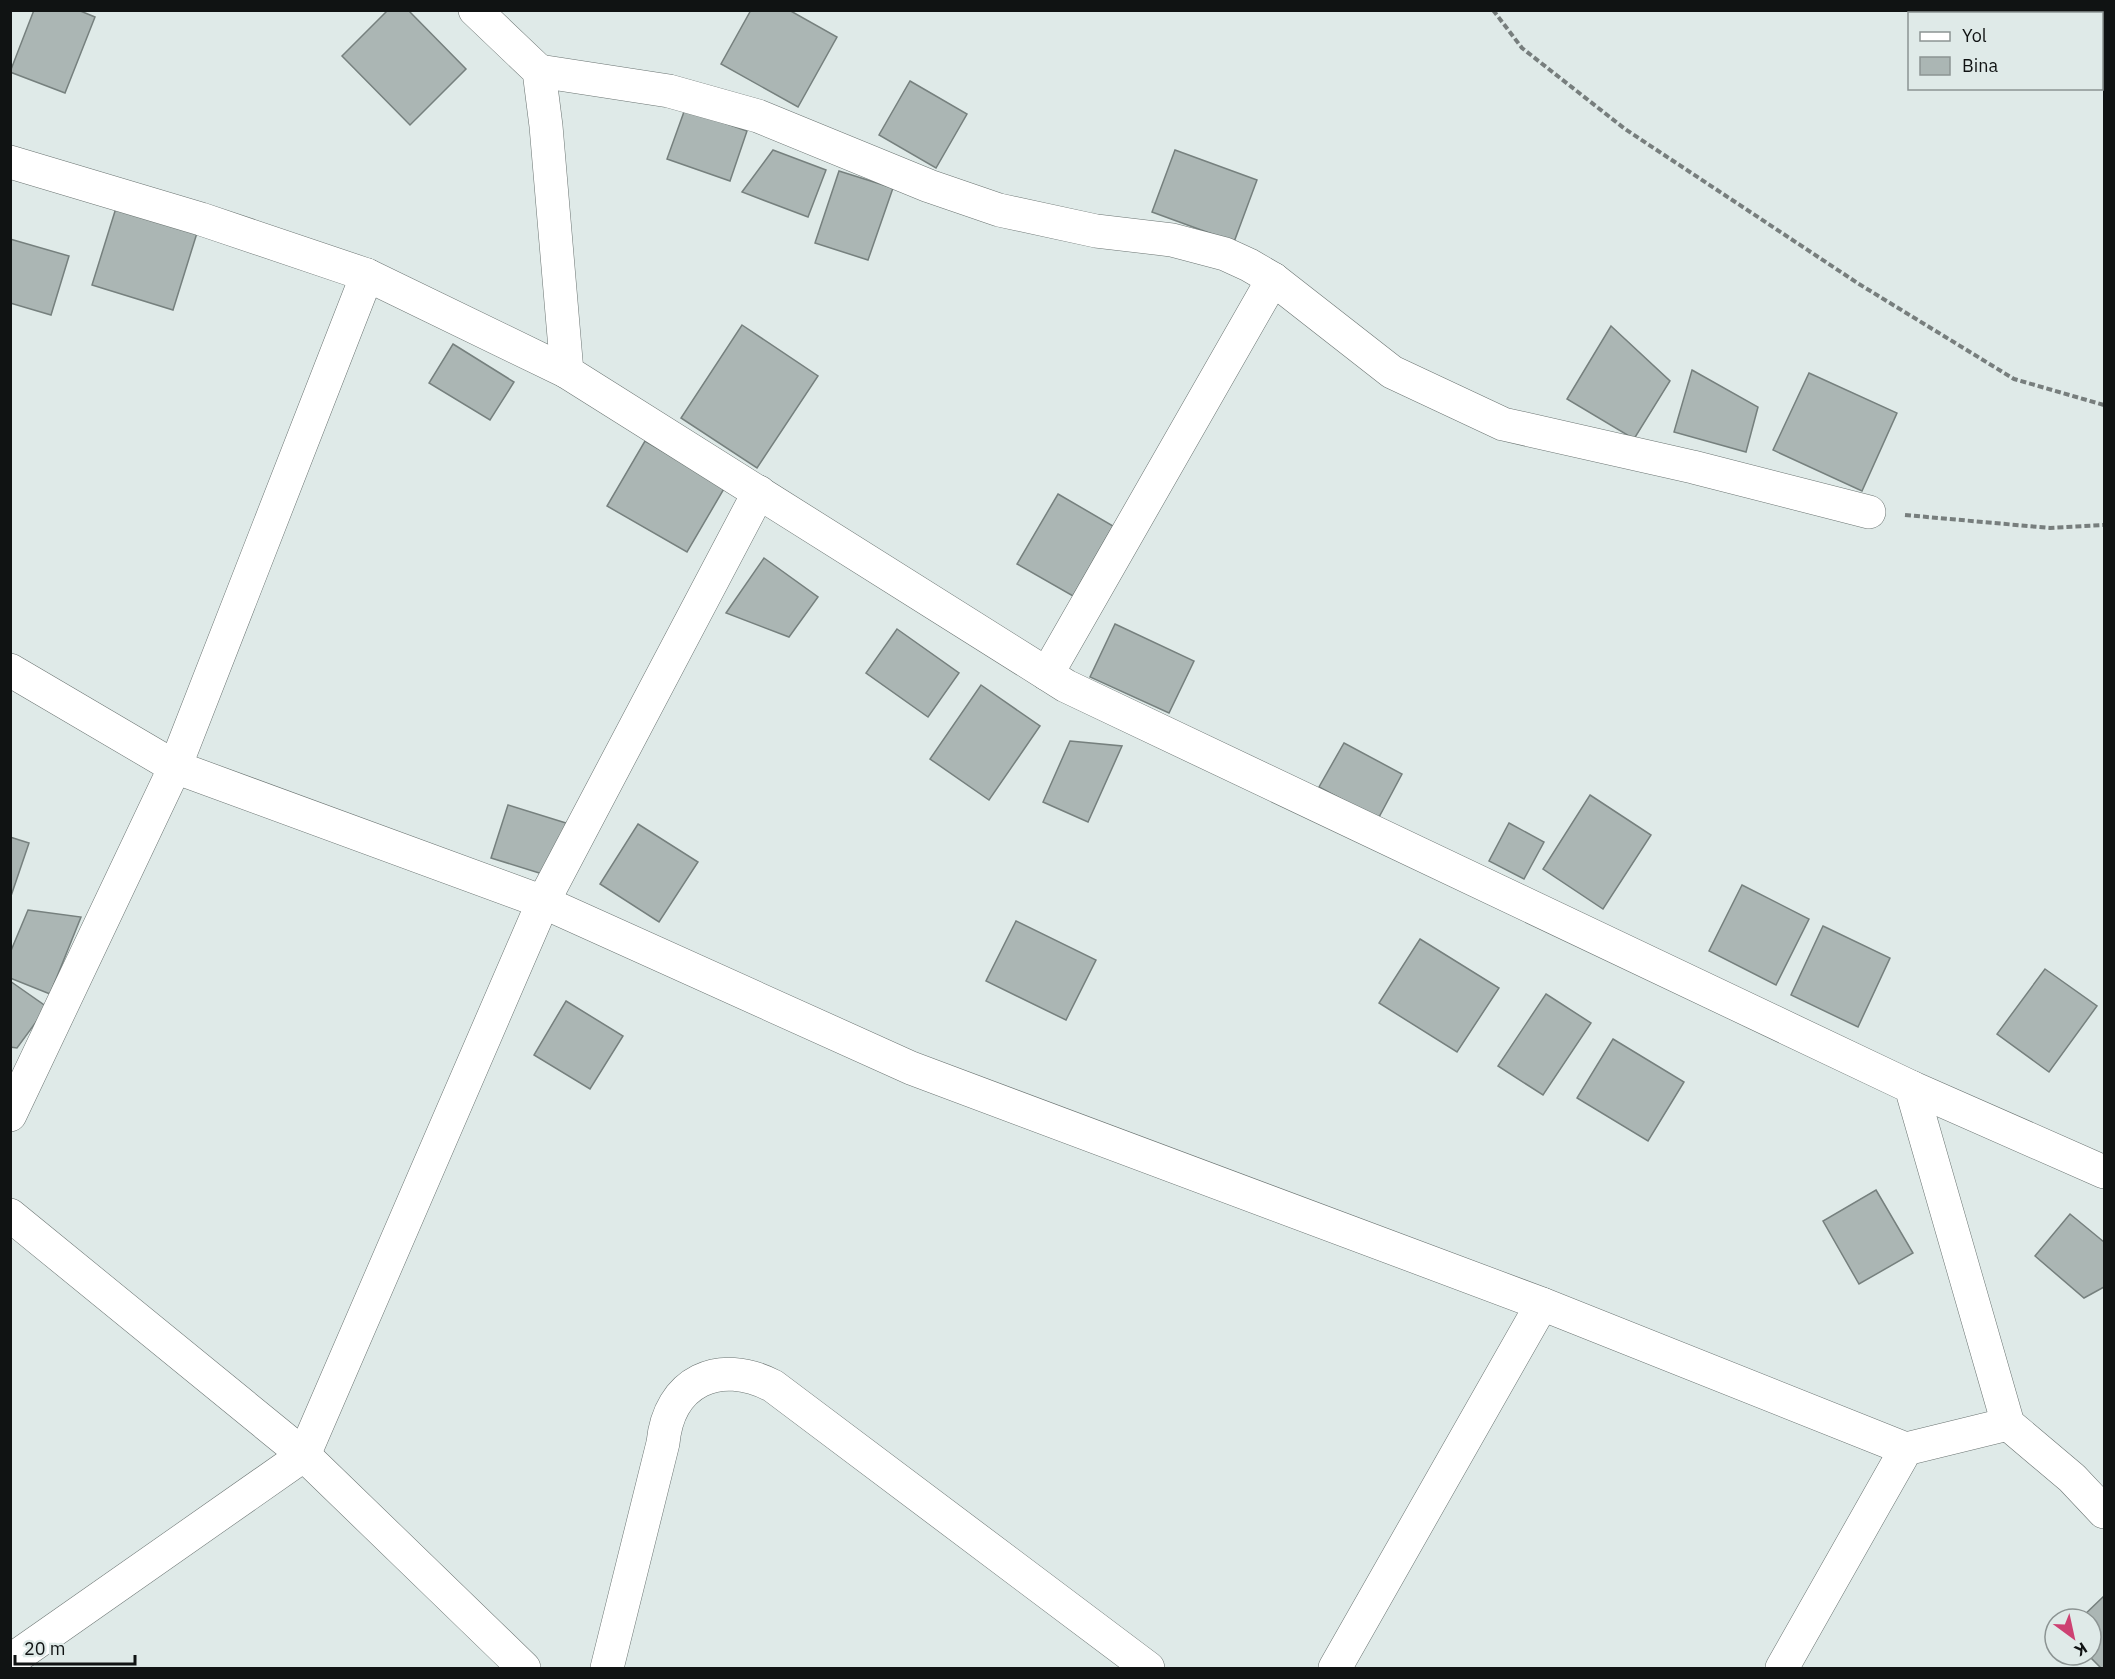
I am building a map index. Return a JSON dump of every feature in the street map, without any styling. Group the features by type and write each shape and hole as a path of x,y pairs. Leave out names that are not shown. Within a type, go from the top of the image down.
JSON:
{"street":[{"path":"475,10 539,71 669,91 758,116 929,186 999,210 1096,231 1172,240 1199,246 1241,261 1273,279 1392,372 1503,424 1693,467 1869,512"},
{"path":"539,71 546,126 567,372"},
{"path":"10,162 129,196 368,274 567,372 1066,686 1911,1087 2104,1172"},
{"path":"10,1115 176,767 368,274"},
{"path":"1047,674 1273,279"},
{"path":"10,1661 304,1455 543,902 759,492"},
{"path":"10,670 176,767 543,902 911,1068 1542,1304 1906,1449 2008,1424"},
{"path":"1911,1087 2008,1424 2072,1478 2104,1512"},
{"path":"10,1215 304,1455 524,1668"},
{"path":"1335,1668 1542,1304"},
{"path":"607,1668 663,1443 664,1427 670,1412 679,1398 691,1387 705,1379 722,1374 740,1373 773,1386 1148,1668"},
{"path":"1782,1668 1906,1449"}],"path":[{"path":"1493,10 1522,48 1625,129 1859,284 2014,378 2104,405"},
{"path":"1869,512 2050,528 2104,525"}],"building":[{"path":"34,10 78,10 95,17 65,93 10,72"},
{"path":"388,10 408,10 466,69 410,125 342,56"},
{"path":"751,10 789,10 837,37 798,107 721,64"},
{"path":"910,81 967,114 936,168 879,135"},
{"path":"685,109 747,131 730,181 667,159"},
{"path":"773,150 826,170 808,217 742,192"},
{"path":"1175,150 1257,180 1234,242 1152,212"},
{"path":"839,171 893,188 868,260 815,243"},
{"path":"116,208 197,233 173,310 92,285"},
{"path":"10,239 69,256 51,315 10,303"},
{"path":"742,325 818,376 757,468 681,418"},
{"path":"1611,326 1670,381 1634,439 1567,399"},
{"path":"453,344 514,382 490,420 429,383"},
{"path":"1692,370 1758,407 1746,452 1674,432"},
{"path":"1809,373 1897,413 1862,491 1773,450"},
{"path":"645,441 725,487 687,552 607,506"},
{"path":"1058,494 1113,526 1073,596 1017,564"},
{"path":"764,558 818,597 789,637 726,613"},
{"path":"1115,624 1194,661 1169,713 1090,677"},
{"path":"897,629 959,673 928,717 866,673"},
{"path":"981,685 1040,726 989,800 930,759"},
{"path":"1070,741 1122,746 1088,822 1043,802"},
{"path":"1344,743 1402,774 1378,819 1319,787"},
{"path":"1590,795 1651,835 1603,909 1543,869"},
{"path":"508,805 566,823 549,876 491,858"},
{"path":"1509,823 1544,842 1524,879 1489,861"},
{"path":"638,824 698,862 659,922 600,884"},
{"path":"10,837 29,843 11,896 10,896"},
{"path":"1742,885 1809,919 1776,985 1709,951"},
{"path":"28,910 81,917 50,994 10,978 10,953"},
{"path":"1016,921 1096,960 1066,1020 986,981"},
{"path":"1823,926 1890,958 1858,1027 1791,995"},
{"path":"1420,939 1499,988 1457,1052 1379,1003"},
{"path":"2045,969 2097,1006 2049,1072 1997,1034"},
{"path":"10,981 47,1007 17,1048 10,1047"},
{"path":"1546,994 1591,1023 1543,1095 1498,1066"},
{"path":"566,1001 623,1036 590,1089 534,1055"},
{"path":"1613,1039 1684,1082 1648,1141 1577,1098"},
{"path":"1876,1190 1913,1253 1859,1284 1823,1221"},
{"path":"2070,1214 2104,1242 2104,1287 2084,1298 2035,1256"},
{"path":"2104,1596 2104,1668 2100,1667 2103,1667 2103,1607 2093,1607"}]}
